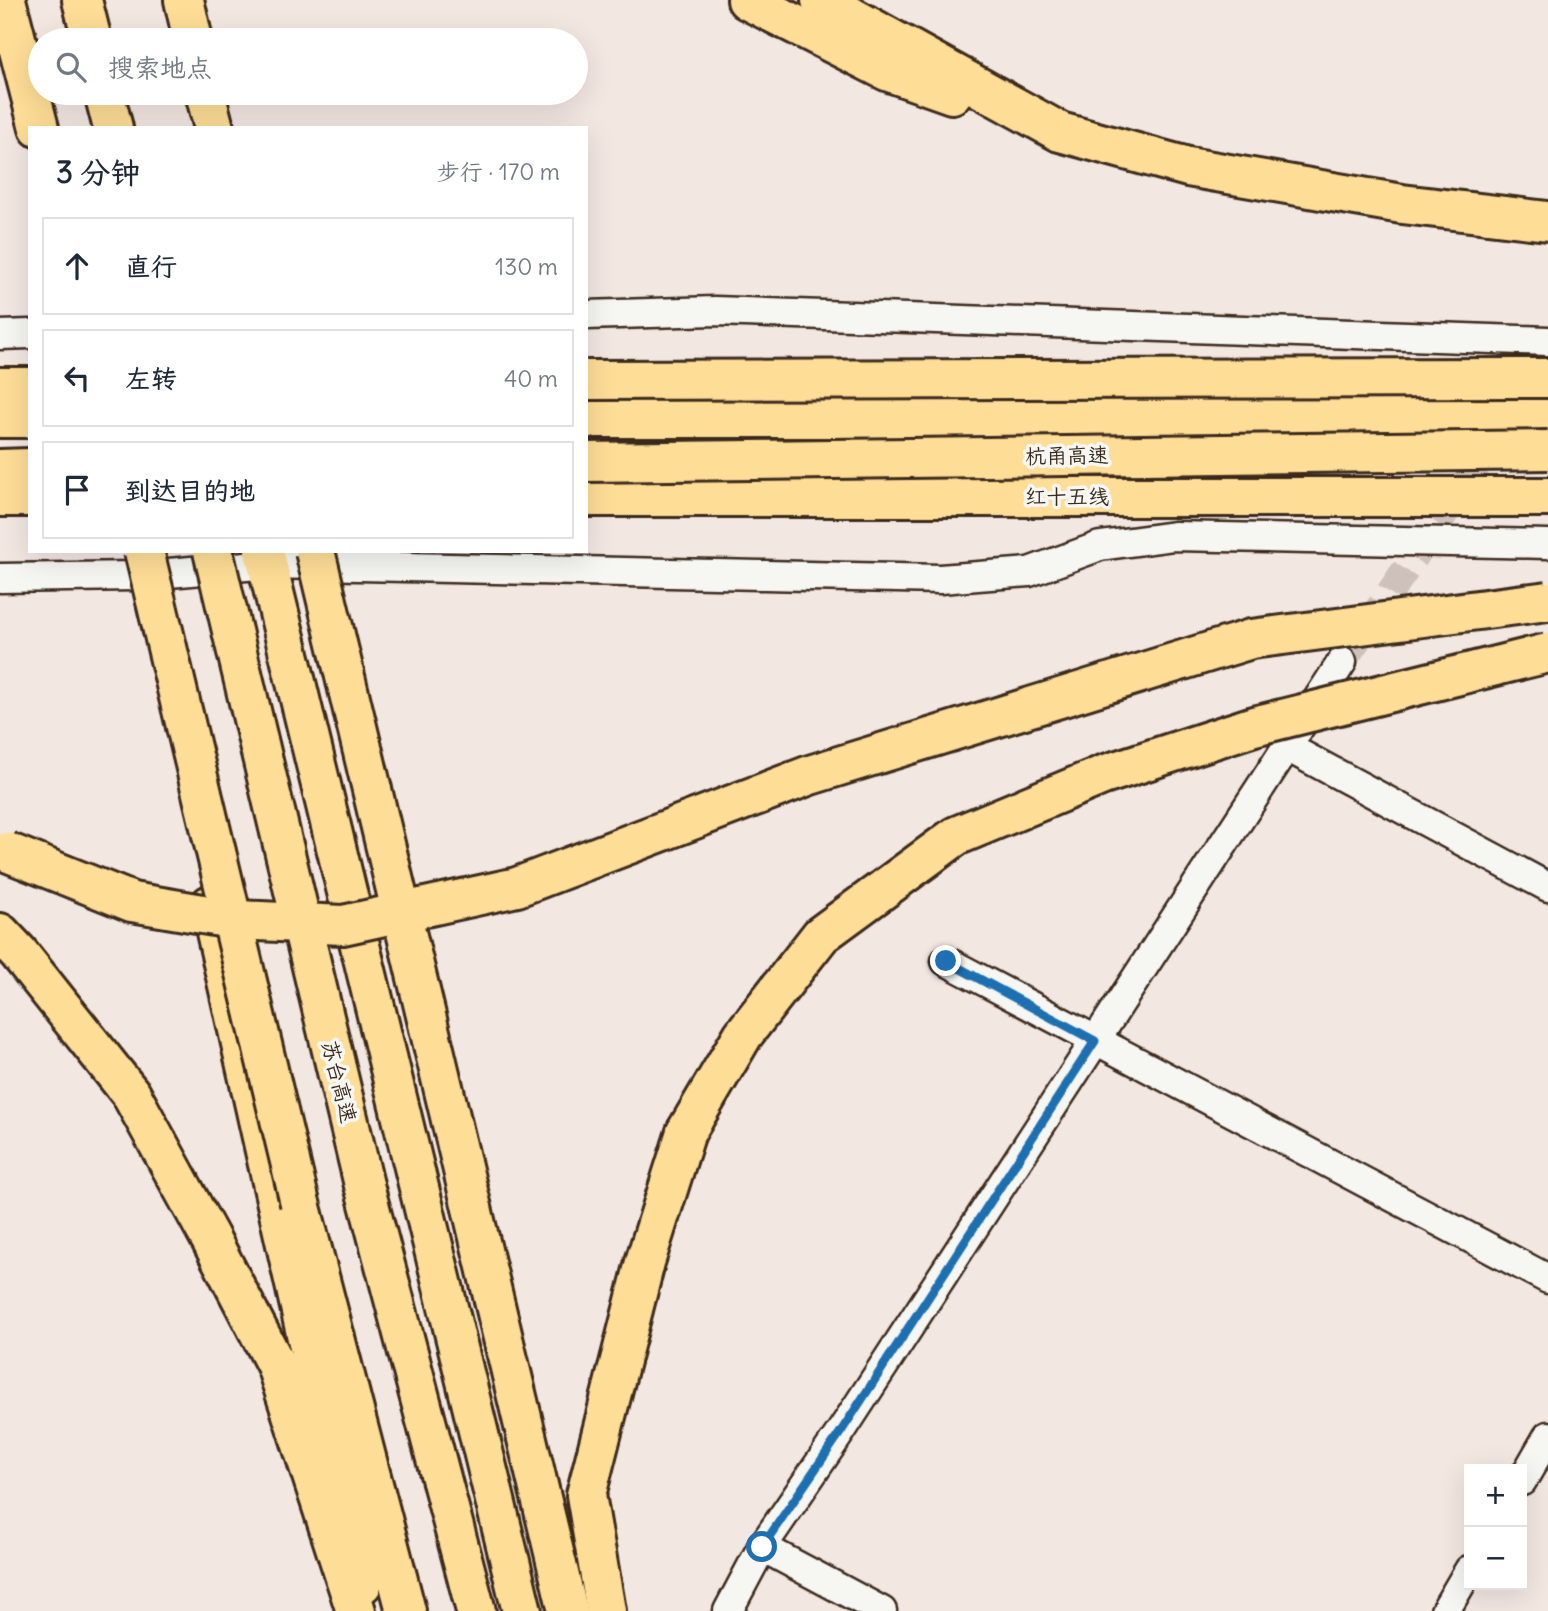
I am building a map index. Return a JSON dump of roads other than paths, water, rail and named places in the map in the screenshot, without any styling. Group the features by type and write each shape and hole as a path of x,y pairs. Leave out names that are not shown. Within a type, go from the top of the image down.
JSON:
{"main road":[{"path":"6,0 28,85"},
{"path":"82,0 89,28"},
{"path":"184,0 190,28"},
{"path":"747,0 887,71 1060,132 1188,167 1402,204 1548,221"},
{"path":"821,0 1060,132"},
{"path":"33,105 38,126"},
{"path":"107,105 112,126"},
{"path":"208,105 213,126"},
{"path":"588,380 1548,378"},
{"path":"0,387 28,387"},
{"path":"0,418 28,418"},
{"path":"588,418 1548,418"},
{"name":"杭甬高速","path":"588,462 1548,450"},
{"path":"0,468 28,468"},
{"path":"0,498 28,497"},
{"name":"红十五线","path":"588,497 1548,497"},
{"name":"苏台高速","path":"213,553 364,1185 477,1611"},
{"path":"315,553 568,1611"},
{"path":"266,558 522,1611"},
{"path":"137,559 369,1611"},
{"path":"137,559 406,1611"},
{"path":"0,846 7,852 132,902 238,920 343,925 517,887 810,775 1251,639 1548,601"},
{"path":"606,1611 586,1494 645,1262 686,1132 743,1035 821,935 956,836 1103,775 1254,726 1548,653"},
{"path":"0,933 131,1094 211,1238 276,1365 356,1611"}],"street":[{"path":"588,315 728,311 1548,341"},
{"path":"0,335 28,334"},
{"path":"0,578 137,559 266,558 940,579 1029,572 1100,546 1174,536 1548,544"},
{"path":"728,1611 762,1547 840,1433 1342,662"},
{"path":"1287,747 1548,887"},
{"path":"946,961 1548,1279"},
{"path":"1527,1472 1548,1436"},
{"path":"762,1547 883,1611"},
{"path":"1445,1611 1464,1579"}],"tunnel":[{"path":"1342,662 1547,365"}]}
